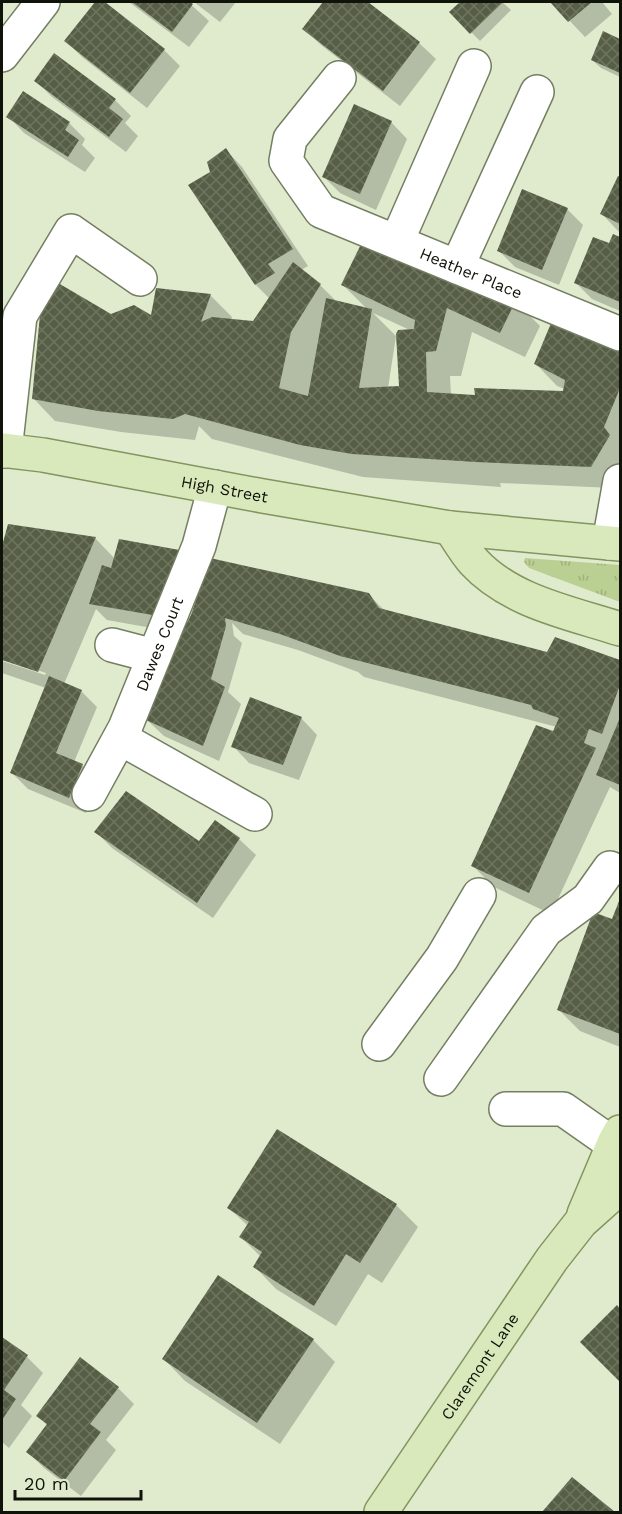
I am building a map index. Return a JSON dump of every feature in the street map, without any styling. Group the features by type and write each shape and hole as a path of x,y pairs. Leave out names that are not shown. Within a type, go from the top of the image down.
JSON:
{"main road":[{"name":"High Street","path":"3,450 44,455 450,528 617,541"},
{"path":"450,528 473,561 494,580 526,598 621,629"},
{"name":"Claremont Lane","path":"581,1222 618,1141"},
{"name":"Claremont Lane","path":"381,1512 552,1259 581,1222 621,1188"}],"street":[{"path":"2,55 43,2"},
{"path":"397,241 474,66"},
{"name":"Heather Place","path":"339,78 290,139 286,161 321,211 621,334"},
{"path":"457,267 537,92"},
{"path":"3,450 20,316 71,231 140,279"},
{"path":"617,541 621,481"},
{"name":"Dawes Court","path":"89,794 120,738 154,656 199,546 215,487"},
{"path":"112,645 154,656"},
{"path":"120,738 255,814"},
{"path":"441,1079 546,930 588,899 610,868"},
{"path":"378,1044 442,958 479,895"},
{"path":"507,1109 563,1109 618,1141"}],"green space":[{"path":"525,558 620,565 620,602 529,568 524,562"}],"building":[{"path":"95,2 105,2 165,49 130,93 64,41"},
{"path":"132,2 190,2 193,4 172,32"},
{"path":"323,2 368,2 420,42 383,91 302,29"},
{"path":"460,2 503,2 470,34 449,12"},
{"path":"550,2 592,2 568,22"},
{"path":"603,31 620,39 620,73 591,60"},
{"path":"54,53 116,99 109,108 123,119 109,137 34,81"},
{"path":"23,91 70,122 65,130 79,140 68,157 6,117"},
{"path":"354,104 392,121 360,194 322,177"},
{"path":"226,148 293,249 268,264 275,273 255,285 188,185 210,172 207,162"},
{"path":"618,176 620,177 620,224 600,214"},
{"path":"522,189 568,208 542,270 497,251"},
{"path":"368,230 516,300 500,333 447,308 436,351 426,352 427,392 475,395 474,388 563,391 565,380 534,364 554,316 620,349 620,388 604,427 610,435 591,467 352,454 300,445 185,414 173,419 98,411 32,399 41,304 53,280 111,314 134,305 151,315 156,288 211,294 201,322 212,317 253,321 293,262 321,284 291,332 279,388 308,396 326,298 372,309 359,388 399,386 396,334 398,330 414,329 415,320 341,285"},
{"path":"613,234 620,237 620,302 574,283 593,237 609,243"},
{"path":"8,524 96,537 38,672 2,660 2,546"},
{"path":"119,539 185,551 164,617 89,604 102,565 111,568"},
{"path":"210,558 369,593 379,608 547,652 555,637 620,660 620,685 602,734 589,729 584,743 596,748 529,893 471,866 536,725 553,731 559,718 533,709 531,705 340,656 280,634 225,618 226,626 211,679 225,687 203,746 146,720 168,660 191,615"},
{"path":"49,676 82,690 56,753 83,764 69,798 10,773"},
{"path":"250,697 302,717 283,765 231,747"},
{"path":"620,721 620,785 596,775"},
{"path":"126,791 199,841 215,820 240,838 197,903 94,832"},
{"path":"619,901 620,1034 557,1010 593,912 612,919"},
{"path":"277,1129 397,1204 360,1263 346,1254 314,1306 253,1267 262,1252 239,1237 249,1222 227,1208"},
{"path":"218,1275 314,1339 257,1423 162,1359"},
{"path":"617,1305 620,1309 620,1382 580,1342"},
{"path":"2,1337 28,1355 4,1390 16,1399 2,1420"},
{"path":"80,1357 119,1387 90,1424 101,1432 64,1481 26,1452 47,1424 36,1416"},
{"path":"572,1477 615,1512 542,1512"}]}
